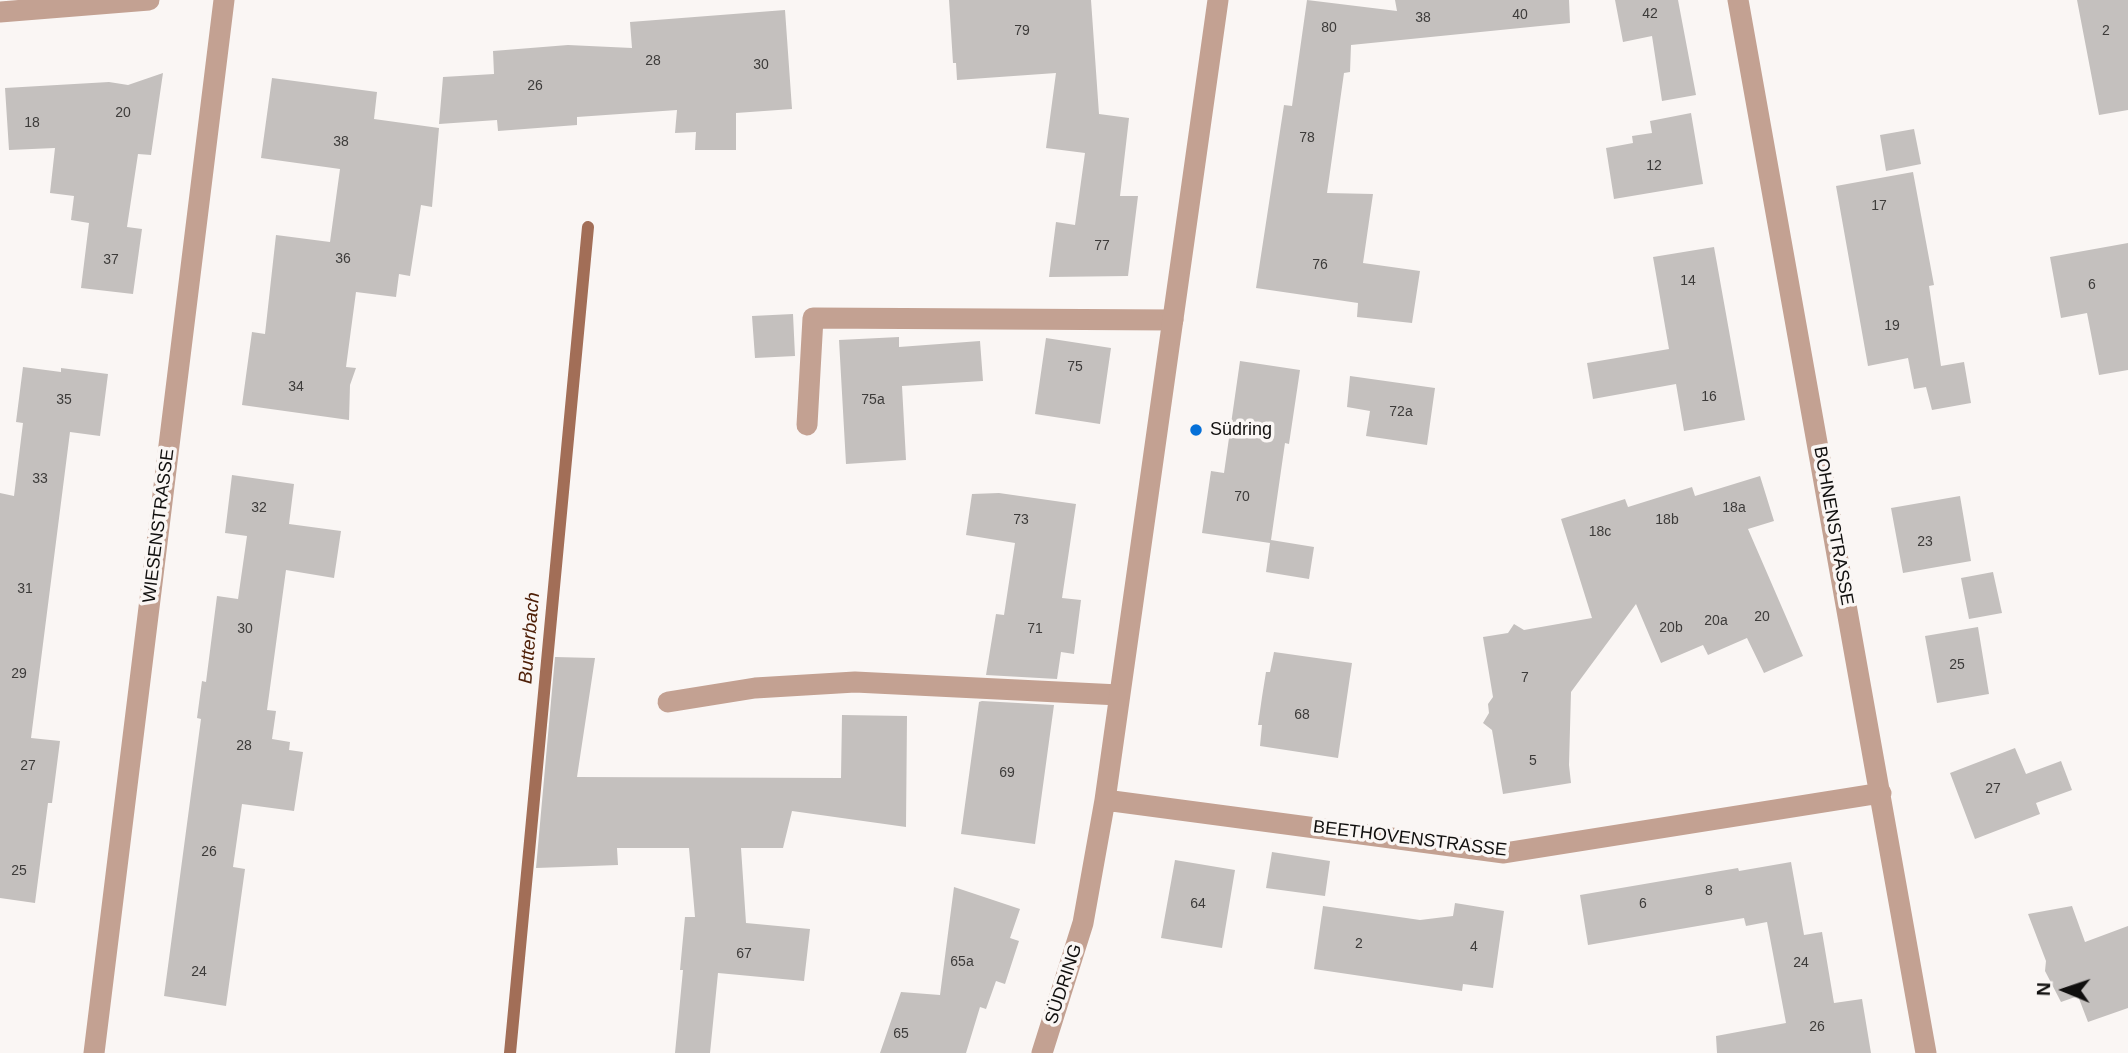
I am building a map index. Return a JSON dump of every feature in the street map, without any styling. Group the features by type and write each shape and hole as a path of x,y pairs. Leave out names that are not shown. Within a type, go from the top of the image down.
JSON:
{"street":[{"path":"0,12 149,0"},
{"name":"WIESENSTRASSE","path":"94,1053 224,0"},
{"name":"SÜDRING","path":"1042,1053 1083,923 1104,800 1218,0"},
{"name":"BOHNENSTRASSE","path":"1738,0 1926,1053"},
{"path":"807,425 813,318 1173,320"},
{"path":"668,702 755,688 855,682 1119,695"},
{"name":"BEETHOVENSTRASSE","path":"1104,800 1504,853 1881,793"}],"building":[{"path":"949,0 1091,0 1099,114 1129,118 1120,196 1138,196 1128,276 1049,277 1056,222 1075,225 1085,153 1046,148 1056,73 957,80 956,63 953,63"},
{"path":"1307,0 1397,11 1395,0 1569,0 1570,23 1351,45 1350,72 1344,73 1327,193 1373,194 1363,263 1420,271 1412,323 1357,317 1358,303 1256,288 1284,105 1292,106"},
{"path":"1615,0 1678,0 1696,95 1662,101 1652,36 1623,42"},
{"path":"2077,0 2128,0 2128,110 2099,115"},
{"path":"785,10 792,109 736,113 736,150 695,150 696,132 675,133 677,110 577,117 577,125 498,131 497,120 439,124 443,77 494,74 493,51 568,45 632,48 630,22"},
{"path":"163,73 151,155 138,154 127,227 142,229 133,294 81,288 89,223 71,220 74,196 50,193 55,148 9,150 5,88 109,82 128,85"},
{"path":"272,78 377,92 374,119 439,128 432,207 421,205 410,276 399,274 396,297 356,292 346,367 356,368 350,385 349,420 242,405 252,332 265,334 276,235 330,242 340,169 261,158"},
{"path":"1691,113 1703,184 1614,199 1606,148 1633,143 1632,136 1652,133 1650,121"},
{"path":"1914,129 1921,164 1886,171 1880,135"},
{"path":"1913,172 1934,285 1929,286 1941,366 1964,362 1971,403 1932,410 1926,387 1914,389 1908,358 1868,366 1836,186"},
{"path":"2128,243 2128,370 2099,375 2087,313 2061,318 2050,257"},
{"path":"1714,247 1745,420 1684,431 1676,384 1593,399 1587,363 1669,349 1653,257"},
{"path":"793,314 795,356 755,358 752,316"},
{"path":"899,337 899,347 980,341 983,381 902,386 906,460 846,464 839,340"},
{"path":"1046,338 1111,348 1100,424 1035,414"},
{"path":"1240,361 1300,370 1289,444 1285,443 1271,540 1314,547 1309,579 1266,572 1270,543 1202,533 1211,471 1224,473"},
{"path":"23,367 61,372 61,368 108,374 100,436 70,432 31,738 60,741 52,803 48,803 35,903 0,898 0,493 14,496 23,423 16,422"},
{"path":"1350,376 1435,388 1427,445 1366,436 1370,411 1347,407"},
{"path":"232,475 294,484 289,524 341,531 334,578 286,570 267,710 276,711 272,739 290,742 289,750 303,752 294,811 242,804 233,867 245,869 226,1006 164,996 201,719 197,718 202,681 206,682 217,596 238,599 247,536 225,533"},
{"path":"1760,476 1774,521 1748,529 1803,656 1764,673 1747,638 1708,655 1703,645 1661,663 1636,604 1571,692 1571,783 1503,794 1492,730 1483,723 1489,713 1488,704 1493,697 1483,637 1508,633 1514,624 1524,630 1592,618 1561,519 1625,499 1628,507 1692,487 1695,496"},
{"path":"999,493 1076,504 1062,598 1081,600 1074,654 1061,652 1057,679 986,675 996,614 1004,615 1015,543 966,535 972,494"},
{"path":"1960,496 1971,561 1903,573 1891,508"},
{"path":"1993,572 2002,613 1969,619 1961,578"},
{"path":"1978,627 1989,694 1937,703 1925,636"},
{"path":"1274,652 1352,663 1338,758 1260,746 1262,725 1258,725 1262,697 1266,672 1270,672"},
{"path":"555,657 595,658 577,777 841,778 842,715 907,716 906,827 792,811 783,848 741,848 746,923 810,929 804,981 718,973 710,1053 675,1053 685,917 695,917 689,848 617,848 618,865 536,868"},
{"path":"979,702 1054,705 1035,844 961,834"},
{"path":"2015,748 2026,774 2061,761 2072,790 2036,803 2040,814 1975,839 1950,773"},
{"path":"1272,852 1330,861 1325,896 1266,888"},
{"path":"1175,860 1235,870 1222,948 1161,938"},
{"path":"1791,862 1804,935 1822,932 1834,1003 1862,999 1871,1053 1717,1053 1716,1036 1786,1023 1767,922 1746,926 1744,918 1588,945 1580,895 1738,868 1739,871"},
{"path":"954,887 1020,909 1010,938 1019,941 1005,984 996,981 986,1009 980,1007 966,1053 880,1053 901,992 940,995"},
{"path":"1455,903 1504,911 1493,988 1463,984 1462,991 1314,969 1323,906 1420,920 1453,916"},
{"path":"2072,906 2085,942 2128,926 2128,1008 2088,1022 2078,996 2061,1002 2045,971 2046,961 2028,914"}],"waterway":[{"name":"Butterbach","path":"510,1053 588,227"}],"place":[{"name":"Südring","path":"1196,430"}]}
